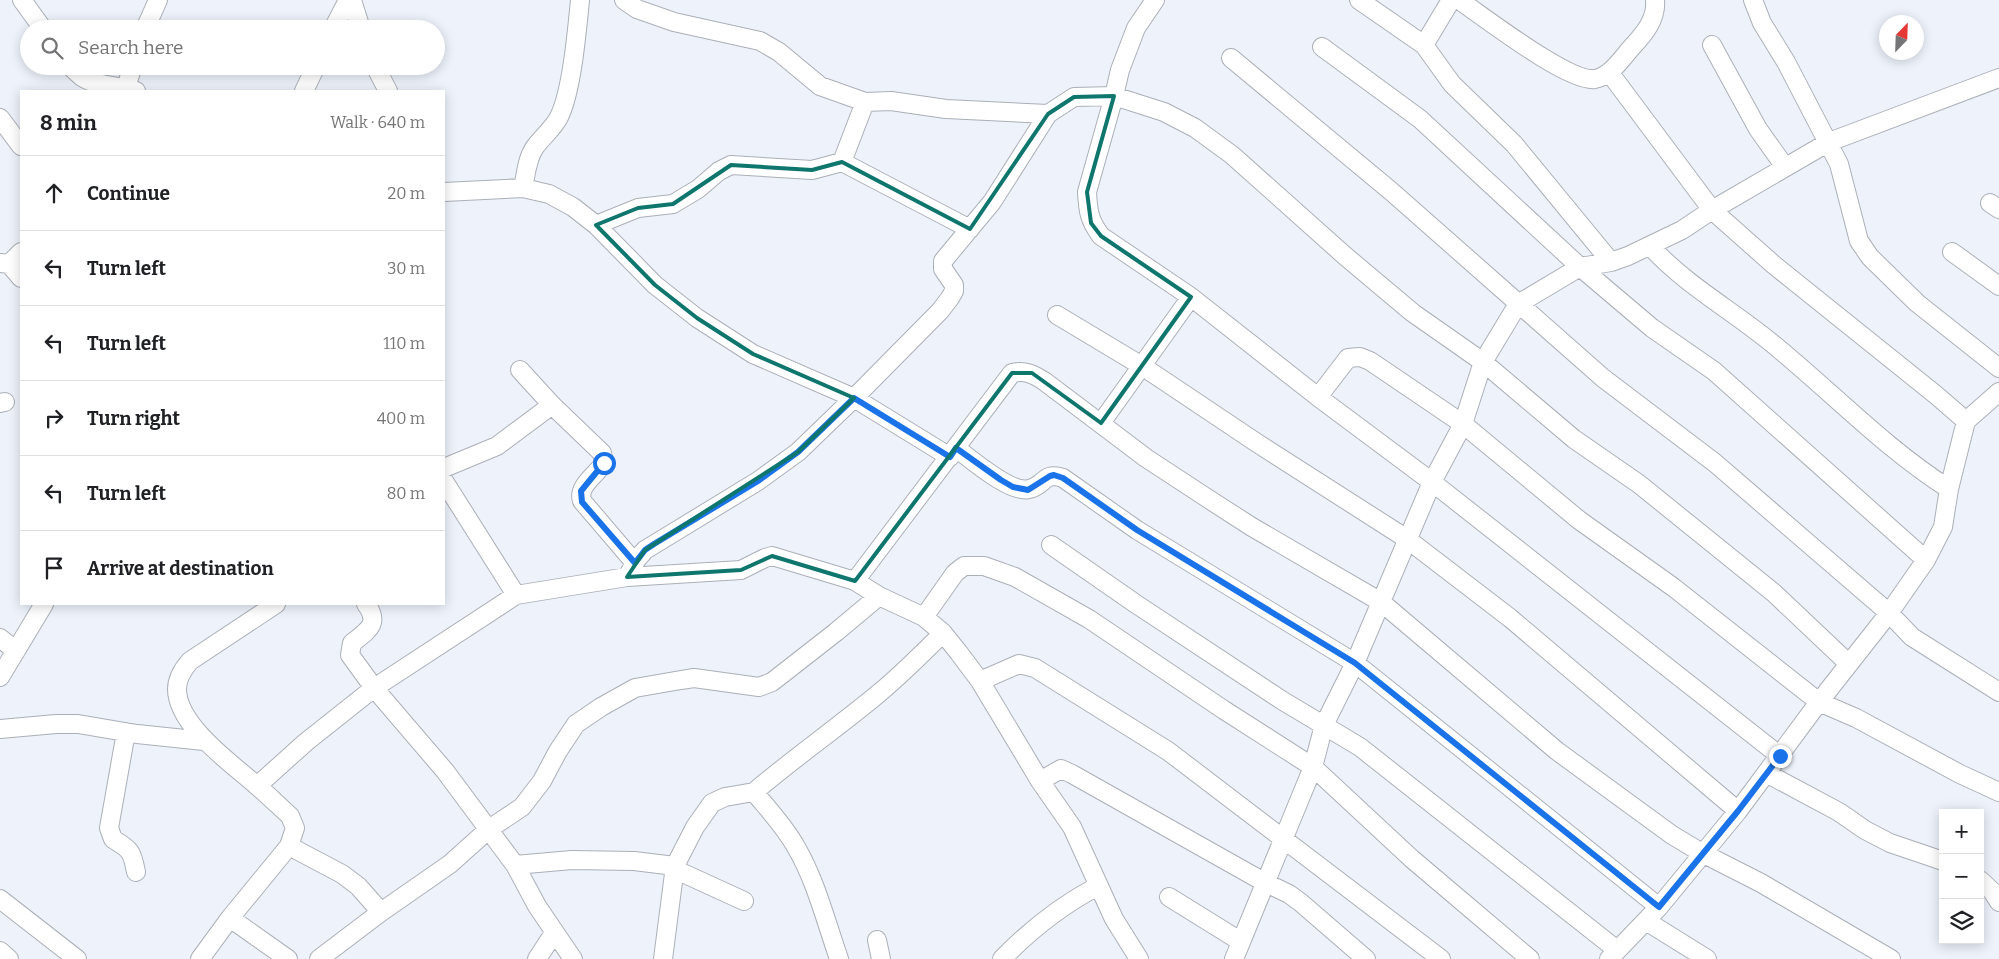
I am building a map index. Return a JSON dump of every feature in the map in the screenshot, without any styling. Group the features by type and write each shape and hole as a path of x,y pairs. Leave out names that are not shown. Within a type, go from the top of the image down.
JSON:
{"street":[{"path":"22,0 36,20"},
{"path":"149,20 158,0"},
{"path":"338,20 348,0"},
{"path":"352,0 358,20"},
{"path":"523,188 527,168 535,147 552,127 564,106 570,78 580,0"},
{"path":"624,0 638,9 674,22 760,41 778,52 820,86 865,102 891,101 946,109 1048,114"},
{"path":"1155,0 1136,28 1120,70 1088,192 1088,208 1091,223 1101,236 1191,297 1318,397 1432,482 1780,756"},
{"path":"1359,0 1424,45 1452,84 1514,144 1611,262"},
{"path":"1424,45 1451,0"},
{"path":"1459,0 1538,54 1570,72 1593,79 1609,72 1645,32 1654,13 1655,0"},
{"path":"1753,0 1762,23 1786,62 1829,142 1842,171 1859,241 1870,257 1917,303 1999,368"},
{"path":"1712,45 1758,129 1785,167"},
{"path":"1322,47 1420,119 1580,267 1652,328 1714,371 1926,560"},
{"path":"1231,58 1392,192 1603,378 1715,463 1889,614 1912,637 1999,692"},
{"path":"1609,72 1712,210 1774,265 1966,421"},
{"path":"80,75 96,83 131,89 132,75"},
{"path":"304,90 312,75"},
{"path":"380,75 387,90"},
{"path":"1234,959 1264,882 1313,767 1324,725 1355,663 1432,482 1462,424 1483,362 1518,304 1580,267 1611,262 1682,230 1712,210 1829,142 1999,78"},
{"path":"631,570 645,550 758,481 798,452 854,398 940,311 950,298 954,291 954,285 943,269 943,261 992,202 1048,114 1074,97 1114,96 1164,112 1195,128 1232,155 1344,255 1413,313 1483,362 1574,439 1639,484 1774,592 1849,664"},
{"path":"842,162 865,102"},
{"path":"0,118 20,145"},
{"path":"596,225 638,208 673,204 698,189 719,171 731,165 812,170 842,162 970,229"},
{"path":"445,192 523,188 549,194 574,207 596,225 655,284 697,318 752,354 854,398 1022,490 1032,488 1050,476 1054,475 1063,478 1137,530 1355,663 1659,907"},
{"path":"1650,246 1679,275 1768,340 1911,464 1949,489"},
{"path":"1952,252 1999,286"},
{"path":"10,260 20,276"},
{"path":"1101,423 1191,297"},
{"path":"1056,316 1142,366 1257,444 1407,539 1510,618 1738,811"},
{"path":"1318,397 1348,358 1354,356 1370,361 1462,424 1579,520 1673,587 1819,702 1856,718 1944,766 1999,792"},
{"path":"520,370 552,405 602,453 604,463 581,491 582,502 631,570"},
{"path":"855,581 953,453 1004,381 1012,372 1032,373 1146,458 1252,527 1380,602 1557,751 1629,805 1702,853 1761,882 1891,959"},
{"path":"1051,545 1136,604 1283,701 1360,747 1613,954 1646,922 1738,811 1819,702 1889,614 1926,560 1943,527 1949,489 1966,421 1999,392"},
{"path":"445,468 497,446 552,405"},
{"path":"445,483 516,595"},
{"path":"258,786 306,742 374,688 516,595 631,570 742,570 772,556 855,581 879,596 924,617 943,633 980,681 1040,781 1072,828 1114,919 1139,959"},
{"path":"924,617 955,573 964,566 984,566 1015,577 1089,619 1224,710 1313,767 1412,859 1530,959"},
{"path":"319,959 381,912 450,864 489,829 522,807 542,781 558,751 576,724 601,707 635,688 694,678 738,683 752,687 765,685 790,668 879,596"},
{"path":"0,677 43,605"},
{"path":"200,959 230,918 289,846 295,828 290,816 258,786 204,742 189,720 180,702 177,689 181,672 190,661 274,605"},
{"path":"367,605 373,616 372,624 369,630 352,643 350,654 374,688 416,735 489,829 514,865 554,933 573,959"},
{"path":"663,959 675,867 695,827 712,803 725,797 754,792 877,694 943,633"},
{"path":"0,638 16,651"},
{"path":"980,681 1019,664 1035,668 1168,751 1442,959"},
{"path":"0,729 78,724 204,742"},
{"path":"126,732 109,828 113,839 127,846 132,853 136,872"},
{"path":"1040,781 1058,770 1066,771 1264,882 1289,894 1327,923 1366,959"},
{"path":"1766,773 1839,812 1865,830 1890,843 1939,860"},
{"path":"754,792 783,826 797,848 812,883 839,959"},
{"path":"289,846 342,874 358,886 381,912"},
{"path":"514,865 572,860 634,862 675,867 744,902"},
{"path":"1984,884 1992,891 1999,902"},
{"path":"1002,959 1033,929 1052,914 1073,899 1098,886"},
{"path":"1169,896 1240,941"},
{"path":"0,899 77,959"},
{"path":"230,918 288,959"},
{"path":"1646,922 1707,959"},
{"path":"537,959 554,933"},
{"path":"877,940 881,959"},
{"path":"0,951 9,959"}],"highlighted area":[{"path":"1114,96 1087,192 1091,223 1101,236 1191,297 1101,423 1032,373 1012,373 855,581 772,556 741,570 627,577 645,550 798,452 854,398 753,354 697,318 655,285 596,225 638,208 673,204 731,165 812,170 842,162 970,229 1048,114 1074,97"}],"route":[{"path":"604,463 585,485 580,497 582,502 635,563 645,550 758,481 798,452 854,398 950,457 956,448 1013,487 1028,490 1050,476 1054,475 1063,478 1137,530 1355,663 1583,848 1659,907 1738,811 1780,756"}]}
